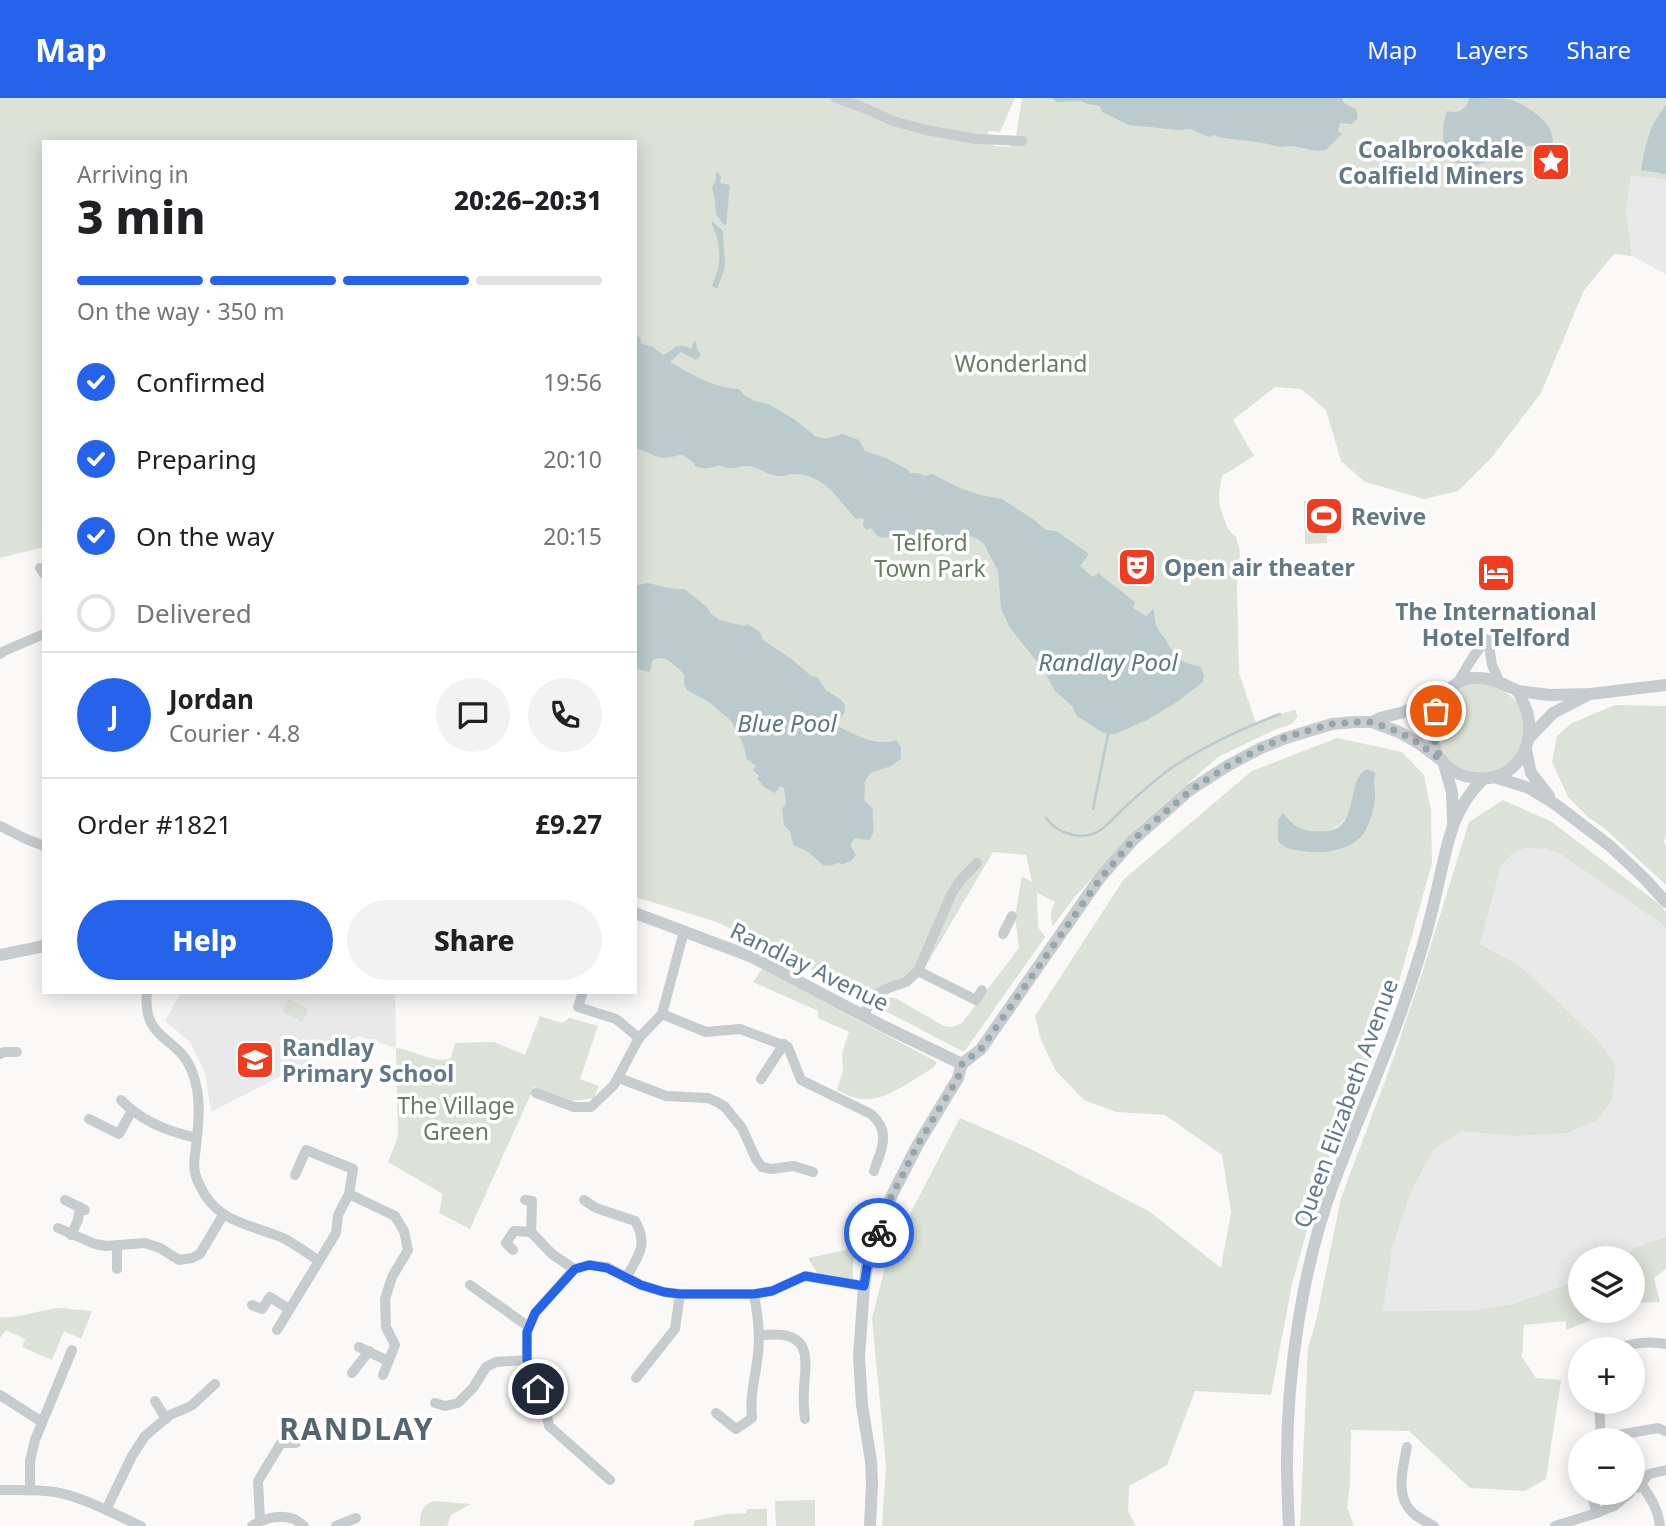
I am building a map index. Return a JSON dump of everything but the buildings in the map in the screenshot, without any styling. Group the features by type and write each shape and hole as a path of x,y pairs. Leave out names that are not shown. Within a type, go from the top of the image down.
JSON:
{"street":[{"path":"835,98 893,121 926,130 976,139 1022,141"},
{"path":"2,651 42,635"},
{"path":"1442,762 1434,740 1433,722 1436,711 1481,645 1488,639 1492,665 1499,681"},
{"path":"870,1526 871,1461 862,1405 859,1357 867,1267 891,1197 917,1146 958,1078 962,1064 981,1049 1100,879 1133,840 1191,790 1261,748 1286,737 1332,724 1372,722 1404,712 1471,678 1499,681 1517,691 1550,695 1590,694 1666,685"},
{"path":"1488,778 1507,771 1518,762 1526,750 1530,737 1530,722 1526,707 1517,691"},
{"path":"1530,737 1553,713 1590,694"},
{"path":"1372,722 1411,738 1455,772 1467,777 1488,778 1529,788 1555,804 1610,846 1666,902"},
{"path":"1526,750 1531,773 1555,804"},
{"name":"Queen Elizabeth Avenue","path":"1442,762 1452,792 1454,822"},
{"name":"Queen Elizabeth Avenue","path":"1289,1526 1287,1462 1290,1384 1305,1287 1329,1198 1405,1001 1454,822 1469,793 1488,778"},
{"path":"0,826 42,845"},
{"path":"863,1014 878,993 906,982 918,971 951,895 977,863"},
{"name":"Randlay Avenue","path":"637,914 752,957 962,1064"},
{"path":"1003,934 1012,916"},
{"path":"536,1093 573,1107 591,1107 609,1091 619,1078 632,1048 662,1014 684,931"},
{"path":"0,956 42,946"},
{"path":"918,971 977,1000"},
{"path":"148,994 147,1012 150,1022 185,1058 194,1076 199,1105 194,1162 198,1181 209,1203 242,1224 285,1239 319,1261"},
{"path":"582,994 578,1007 615,1019 639,1038"},
{"path":"662,1014 701,1031 740,1029 784,1044 791,1050 801,1080 877,1119 884,1138 874,1171"},
{"path":"761,1079 784,1044"},
{"path":"0,1054 16,1052"},
{"path":"619,1078 666,1096 703,1097 713,1100 725,1107 738,1122 762,1167 771,1169 794,1166 813,1172"},
{"path":"121,1100 131,1112 162,1128 198,1138"},
{"path":"89,1119 119,1134 131,1112"},
{"path":"277,1330 336,1234 338,1215 349,1194 353,1169 306,1150 295,1175"},
{"path":"349,1194 395,1216 404,1231 408,1250 392,1277 385,1298 386,1327 395,1345 383,1375"},
{"path":"65,1200 83,1209 71,1235"},
{"path":"525,1200 532,1200 531,1232"},
{"path":"584,1200 596,1208 635,1221 641,1231 642,1250 626,1278"},
{"path":"58,1228 95,1244 117,1246 145,1243 160,1248 179,1260 200,1254 223,1214"},
{"path":"513,1250 506,1243 514,1231 531,1232 552,1254 575,1269"},
{"path":"117,1246 117,1269"},
{"path":"610,1480 549,1426 544,1401 531,1376 527,1360 527,1332 535,1313 575,1269 589,1265 607,1268 641,1285 680,1294 754,1294 772,1291 805,1276 864,1286"},
{"path":"470,1285 529,1327"},
{"path":"636,1378 675,1329 680,1294"},
{"path":"716,1413 736,1429 752,1418 751,1392 759,1335 754,1294"},
{"path":"252,1306 262,1309 270,1297 289,1309"},
{"path":"759,1335 787,1335 804,1350 804,1419"},
{"path":"1645,1342 1666,1344"},
{"path":"352,1373 364,1349 388,1361"},
{"path":"30,1490 30,1461 35,1440 72,1350"},
{"path":"435,1402 445,1406 458,1403 473,1388 486,1367 496,1362 527,1360"},
{"path":"106,1510 132,1455 145,1436 170,1415 191,1406 215,1384"},
{"path":"0,1395 42,1422"},
{"path":"155,1401 166,1419"},
{"path":"1645,1431 1658,1428 1665,1431"},
{"path":"296,1443 281,1443 258,1481 256,1523 278,1517 295,1519 304,1526"},
{"path":"1407,1447 1402,1469 1404,1502 1412,1513 1434,1526"},
{"path":"1645,1478 1649,1474 1666,1470"},
{"path":"0,1490 56,1492 141,1526"},
{"path":"1645,1496 1654,1503 1660,1526"},
{"path":"1595,1505 1597,1513"},
{"path":"1559,1525 1615,1505"},
{"path":"336,1526 356,1518"}],"shaded area":[{"path":"1631,174 1666,180 1666,274 1632,256 1626,208"},
{"path":"1525,848 1544,849 1560,854 1666,929 1666,1237 1639,1246 1568,1246 1568,1283 1513,1304 1474,1310 1383,1311 1362,1221 1519,965 1480,944 1501,866 1513,853"},
{"name":"Randlay Primary School","path":"180,994 395,994 396,1048 358,1036 211,1112 205,1073 190,1042 165,1021"}],"green space":[{"name":"Telford Town Park","path":"0,98 1015,98 1000,132 988,131 987,142 995,146 1010,147 1016,137 1022,98 1666,98 1666,180 1631,175 1626,209 1632,256 1614,254 1584,290 1541,393 1492,457 1458,491 1424,499 1365,482 1341,461 1326,410 1301,389 1275,387 1233,420 1254,456 1222,476 1219,493 1220,507 1228,529 1236,537 1240,552 1237,587 1239,673 1256,723 1293,710 1296,710 1297,717 1292,724 1218,757 1136,829 1073,899 1053,926 1051,914 1055,902 1037,893 1038,927 1045,937 964,1052 872,1004 876,996 895,998 944,1026 952,1027 962,1023 1019,948 1015,916 1022,876 1032,882 1026,855 993,852 924,969 877,995 839,984 714,921 637,898 637,140 42,140 42,548 0,558"},
{"name":"Revive","path":"1342,500 1344,530 1327,530 1327,543 1305,544 1304,501"},
{"path":"1480,684 1497,688 1512,697 1521,712 1525,729 1521,746 1512,761 1497,770 1480,774 1463,770 1448,761 1439,746 1435,729 1439,712 1448,697 1463,688"},
{"path":"1615,705 1666,706 1666,885 1568,797 1552,762 1557,736 1572,723"},
{"path":"1337,738 1402,752 1424,775 1431,811 1432,863 1392,1007 1324,1170 1292,1284 1271,1395 1195,1391 1167,1465 1129,1486 1128,1511 1136,1526 882,1526 886,1466 872,1318 888,1256 960,1118 1031,1149 1150,1212 1221,1268 1231,1212 1222,1155 1165,1115 1116,1112 1084,1100 1056,1071 1041,1040 1035,1016 1124,879 1252,771","holes":["1359,776 1373,778 1375,798 1320,853 1278,820 1283,813 1290,822 1302,829 1313,832 1328,831 1336,827 1348,814"]},
{"path":"1503,800 1552,822 1659,904 1666,912 1666,929 1560,854 1544,849 1525,848 1513,853 1501,866 1480,944 1519,965 1597,1039 1616,1066 1612,1099 1597,1121 1566,1133 1514,1136 1461,1131 1434,1149 1412,1189 1392,1248 1383,1311 1474,1310 1513,1304 1568,1283 1568,1323 1584,1323 1566,1330 1566,1321 1524,1325 1522,1357 1536,1378 1561,1380 1546,1479 1525,1491 1470,1488 1409,1431 1351,1430 1347,1507 1354,1526 1300,1526 1308,1348 1341,1198 1392,1062 1469,822"},
{"path":"762,969 937,1062 933,1068 905,1086 884,1096 863,1099 837,1090 843,1070 842,1053 849,1032 818,1018 818,1011 753,982"},
{"path":"289,999 309,1010 302,1022 282,1011"},
{"name":"The Village Green","path":"540,1016 562,1023 570,1018 598,1026 580,1079 599,1086 594,1098 573,1101 534,1087 470,1229 439,1213 443,1194 388,1162 398,1137 396,1048 444,1060 451,1058 455,1043 494,1042 525,1055"},
{"path":"865,1200 871,1201 853,1261 853,1282 820,1277 808,1258 846,1250"},
{"path":"1666,1237 1666,1269 1654,1278 1660,1302 1645,1303 1645,1246 1639,1246"},
{"path":"58,1308 92,1311 81,1339 64,1331 52,1360 22,1347 25,1339 6,1330 0,1338 0,1317 15,1317"},
{"path":"815,1500 815,1526 776,1526 775,1501"},
{"path":"434,1501 471,1504 451,1515 447,1526 420,1526 422,1510"},
{"path":"747,1509 767,1509 767,1526 692,1526 694,1521 746,1513"}],"water":[{"path":"1052,98 1342,98 1344,103 1356,109 1358,118 1352,124 1340,123 1338,130 1343,133 1326,150 1318,151 1213,135 1209,137 1190,129 1129,125 1102,112 1100,106 1081,101 1057,102"},
{"path":"1469,98 1508,99 1532,111 1551,131 1552,147 1528,146 1480,164 1458,164 1450,158 1443,142 1444,121 1447,111 1461,110"},
{"path":"1666,105 1666,174 1641,170 1649,135"},
{"path":"718,172 720,183 730,185 726,225 716,214 712,188"},
{"path":"712,221 723,231 725,267 717,289 712,286 718,268 719,251"},
{"name":"Randlay Pool","path":"637,336 641,339 640,343 653,347 663,355 675,347 685,346 692,349 693,342 696,341 701,355 696,360 681,352 670,362 712,383 739,389 755,401 768,404 794,419 815,436 826,439 842,434 859,440 865,451 886,458 910,473 926,476 932,474 960,488 1002,499 1046,530 1056,531 1089,554 1080,566 1093,577 1098,573 1135,602 1133,608 1146,616 1154,609 1158,628 1173,652 1179,659 1201,667 1203,682 1147,720 1115,734 1100,731 1077,716 1072,706 1055,691 1043,669 1010,628 1001,608 998,571 984,544 978,539 969,536 944,537 937,540 929,536 916,540 905,535 883,538 871,528 866,530 862,518 856,519 829,489 814,478 792,474 778,476 750,466 732,468 719,465 701,468 682,455 661,458 637,449"},
{"name":"Blue Pool","path":"647,583 684,589 720,620 744,626 747,624 760,632 763,640 811,676 817,677 826,690 841,700 845,705 845,712 836,723 839,727 874,741 897,740 901,748 901,759 891,766 870,773 864,783 864,800 873,809 874,829 869,840 855,838 850,845 856,855 851,861 823,865 807,851 793,845 790,831 784,825 784,788 780,786 775,793 764,787 753,770 756,766 747,759 743,744 731,721 709,702 687,690 684,674 677,667 661,658 652,661 649,672 637,669 637,586"},
{"path":"1367,769 1376,773 1375,799 1370,821 1361,837 1346,847 1325,852 1286,848 1278,841 1278,820 1283,813 1294,825 1307,830 1327,831 1342,824 1350,809 1359,776"}],"waterway":[{"path":"1046,818 1060,830 1071,834 1083,836 1094,833 1103,828 1147,787 1198,751 1280,714"},
{"path":"1093,809 1108,734"}],"way so far":[{"path":"879,1233 891,1197 917,1146 958,1078 962,1064 981,1049 1100,879 1133,840 1191,790 1229,765 1286,737 1332,724 1372,722 1411,738 1441,760 1433,734 1436,711"}],"place":[{"name":"Coalbrookdale Coalfield Miners","path":"1551,162"},
{"name":"Revive","path":"1324,516"},
{"name":"Open air theater","path":"1137,567"},
{"name":"The International Hotel Telford","path":"1496,573"},
{"name":"Randlay Primary School","path":"255,1060"}],"district":[{"name":"RANDLAY","path":"357,1428"}],"route":[{"path":"538,1389 527,1360 527,1332 535,1313 575,1269 589,1265 607,1268 641,1285 664,1292 694,1295 772,1291 805,1276 864,1286 867,1267 879,1233"}],"park label":[{"name":"Wonderland","path":"1021,363"}]}
